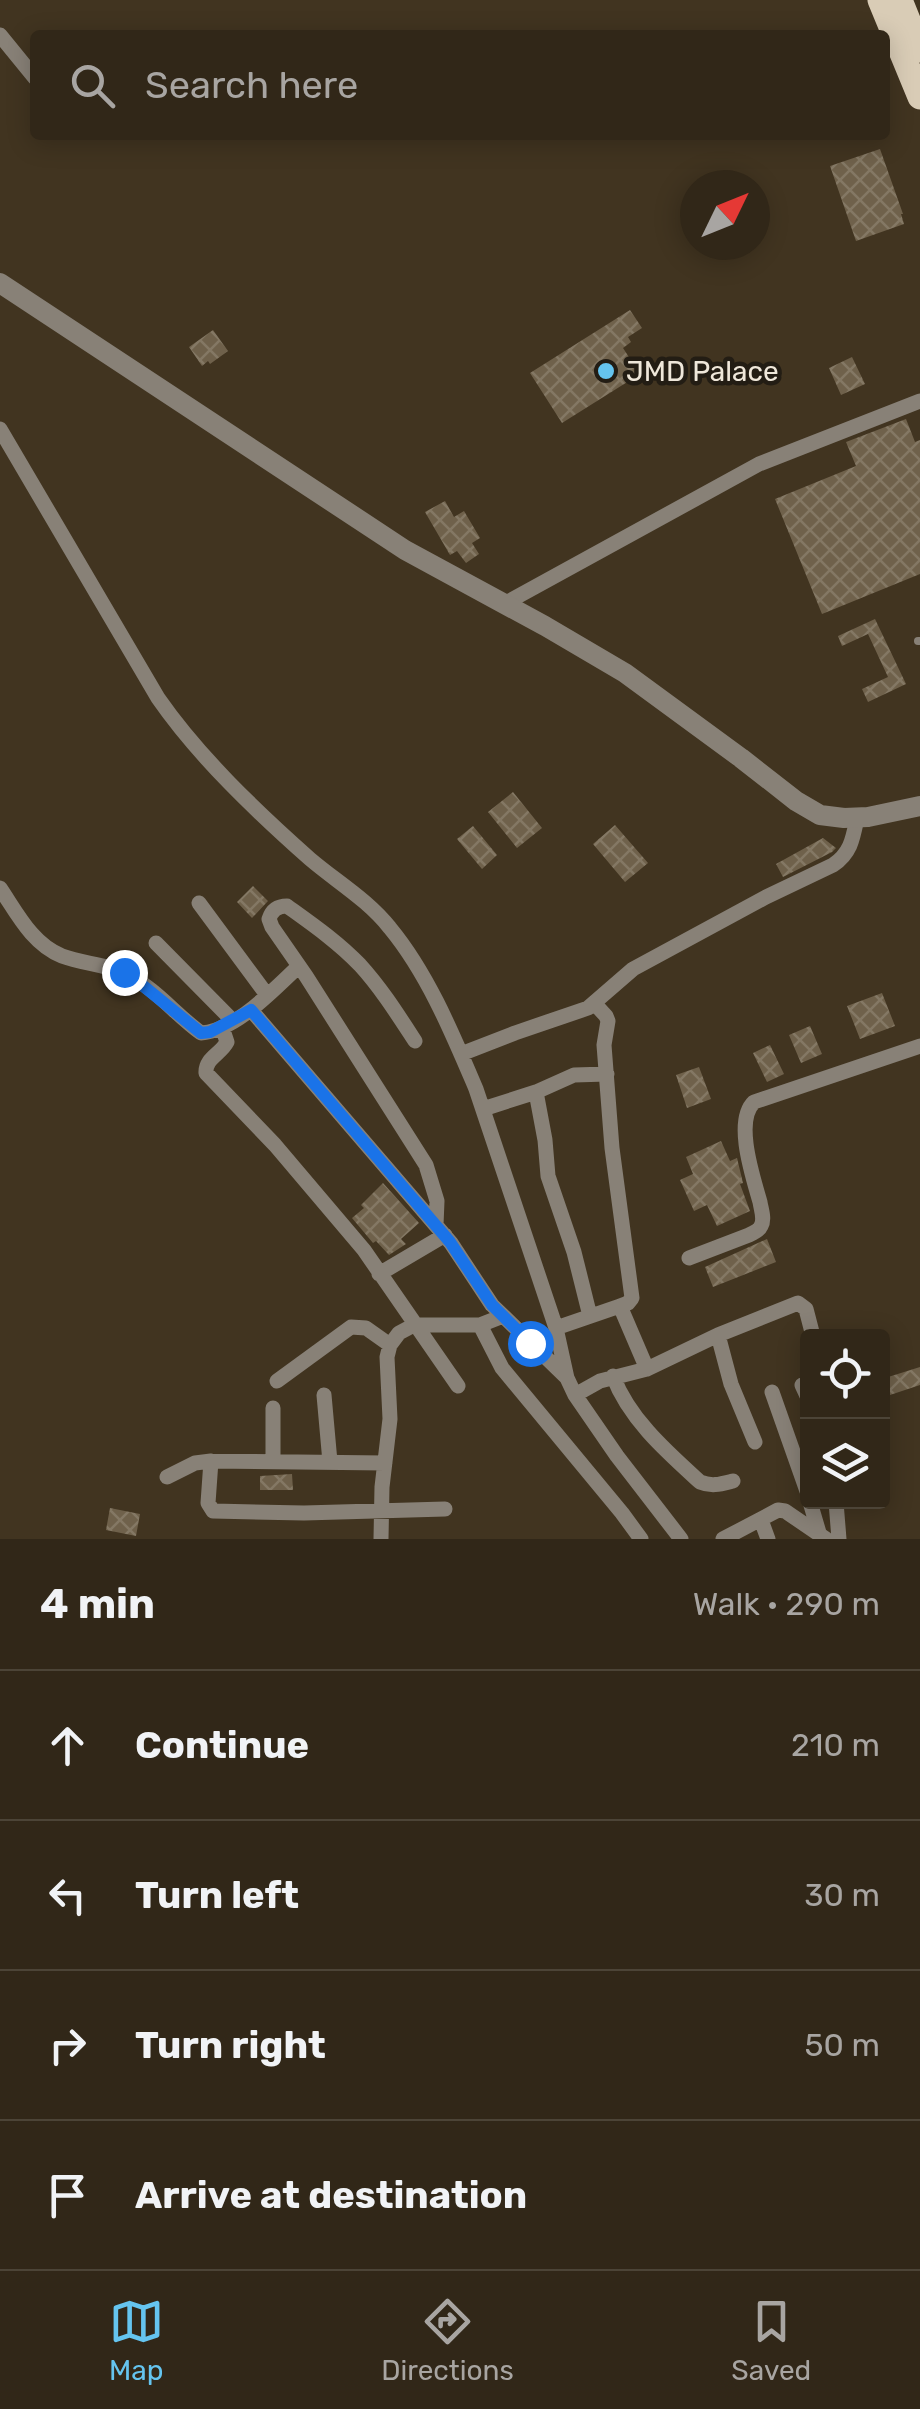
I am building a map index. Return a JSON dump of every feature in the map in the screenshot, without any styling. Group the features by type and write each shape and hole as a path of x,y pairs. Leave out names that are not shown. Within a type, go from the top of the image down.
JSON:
{"main road":[{"path":"880,0 920,97"},
{"path":"900,0 920,50"}],"street":[{"path":"0,35 30,72"},
{"path":"0,283 405,550 625,673 820,815 857,818 920,806"},
{"path":"504,604 759,464 920,400"},
{"path":"0,429 166,710 214,768 310,859 372,907 390,927 422,977 461,1054 483,1109 556,1328 567,1378 617,1456 681,1539"},
{"path":"461,1054 516,1033 601,1010 633,969 844,858 857,818"},
{"path":"0,888 35,939 47,948 62,956 124,972 201,1033 251,1010 299,966"},
{"path":"198,903 267,995"},
{"path":"415,1041 361,966 329,936 287,906 274,910 272,927 426,1165 437,1201 440,1230"},
{"path":"156,943 227,1024 227,1042 208,1062 206,1073 275,1145 364,1250 458,1386"},
{"path":"251,1010 440,1230 492,1305 567,1378"},
{"path":"556,1328 632,1298 612,1148 604,1045 608,1024 601,1010"},
{"path":"689,1258 762,1226 746,1141 746,1118 754,1102 920,1046"},
{"path":"483,1109 536,1092 559,1080 607,1074"},
{"path":"536,1092 548,1176 574,1252 590,1316"},
{"path":"379,1274 440,1230"},
{"path":"575,1395 613,1376 639,1371 798,1303 806,1309 812,1329"},
{"path":"624,1304 639,1371"},
{"path":"381,1539 390,1419 386,1357 390,1345 399,1333 414,1325 480,1325 502,1316"},
{"path":"480,1325 502,1368 641,1539"},
{"path":"277,1381 352,1326 366,1328 390,1345"},
{"path":"718,1335 755,1442"},
{"path":"613,1376 630,1409 651,1435 700,1482 718,1485 732,1480"},
{"path":"772,1392 800,1471"},
{"path":"324,1396 330,1462"},
{"path":"273,1408 273,1461"},
{"path":"167,1477 210,1462 385,1462"},
{"path":"210,1462 208,1503 213,1511 445,1509"},
{"path":"813,1509 823,1538"},
{"path":"837,1509 839,1539"},
{"path":"723,1539 778,1510 785,1510 823,1538"},
{"path":"761,1520 768,1539"}],"building":[{"path":"880,149 904,224 856,241 830,166"},
{"path":"630,310 642,328 628,337 631,342 623,348 640,374 562,423 530,373"},
{"path":"213,330 228,351 202,366 189,347"},
{"path":"852,357 865,384 841,395 829,368"},
{"path":"906,419 915,442 920,440 920,574 822,614 775,499 856,466 846,442"},
{"path":"445,501 454,517 464,511 480,538 472,543 479,554 466,563 457,551 450,555 425,512"},
{"path":"875,619 906,684 868,702 862,689 888,677 868,634 842,646 838,636"},
{"path":"513,792 542,828 517,848 488,812"},
{"path":"615,825 648,863 625,882 593,844"},
{"path":"473,826 497,855 482,869 457,839"},
{"path":"823,838 836,848 783,877 776,864"},
{"path":"253,886 268,901 252,918 237,902"},
{"path":"882,993 895,1026 860,1039 847,1006"},
{"path":"810,1026 822,1054 801,1063 789,1035"},
{"path":"770,1045 784,1074 767,1082 753,1053"},
{"path":"699,1067 711,1099 687,1108 676,1075"},
{"path":"721,1141 730,1161 737,1158 743,1183 740,1184 750,1211 717,1226 707,1205 694,1211 680,1180 693,1174 686,1157"},
{"path":"383,1183 419,1223 401,1239 406,1244 389,1255 352,1218"},
{"path":"767,1239 776,1262 713,1287 705,1267"},
{"path":"920,1367 920,1385 890,1395 890,1376"},
{"path":"292,1474 293,1490 260,1490 260,1476"},
{"path":"110,1508 140,1514 136,1536 106,1530"}],"place":[{"name":"JMD Palace","path":"606,371"}],"route":[{"path":"124,972 201,1033 222,1027 251,1010 450,1242 492,1305 530,1343"}]}
